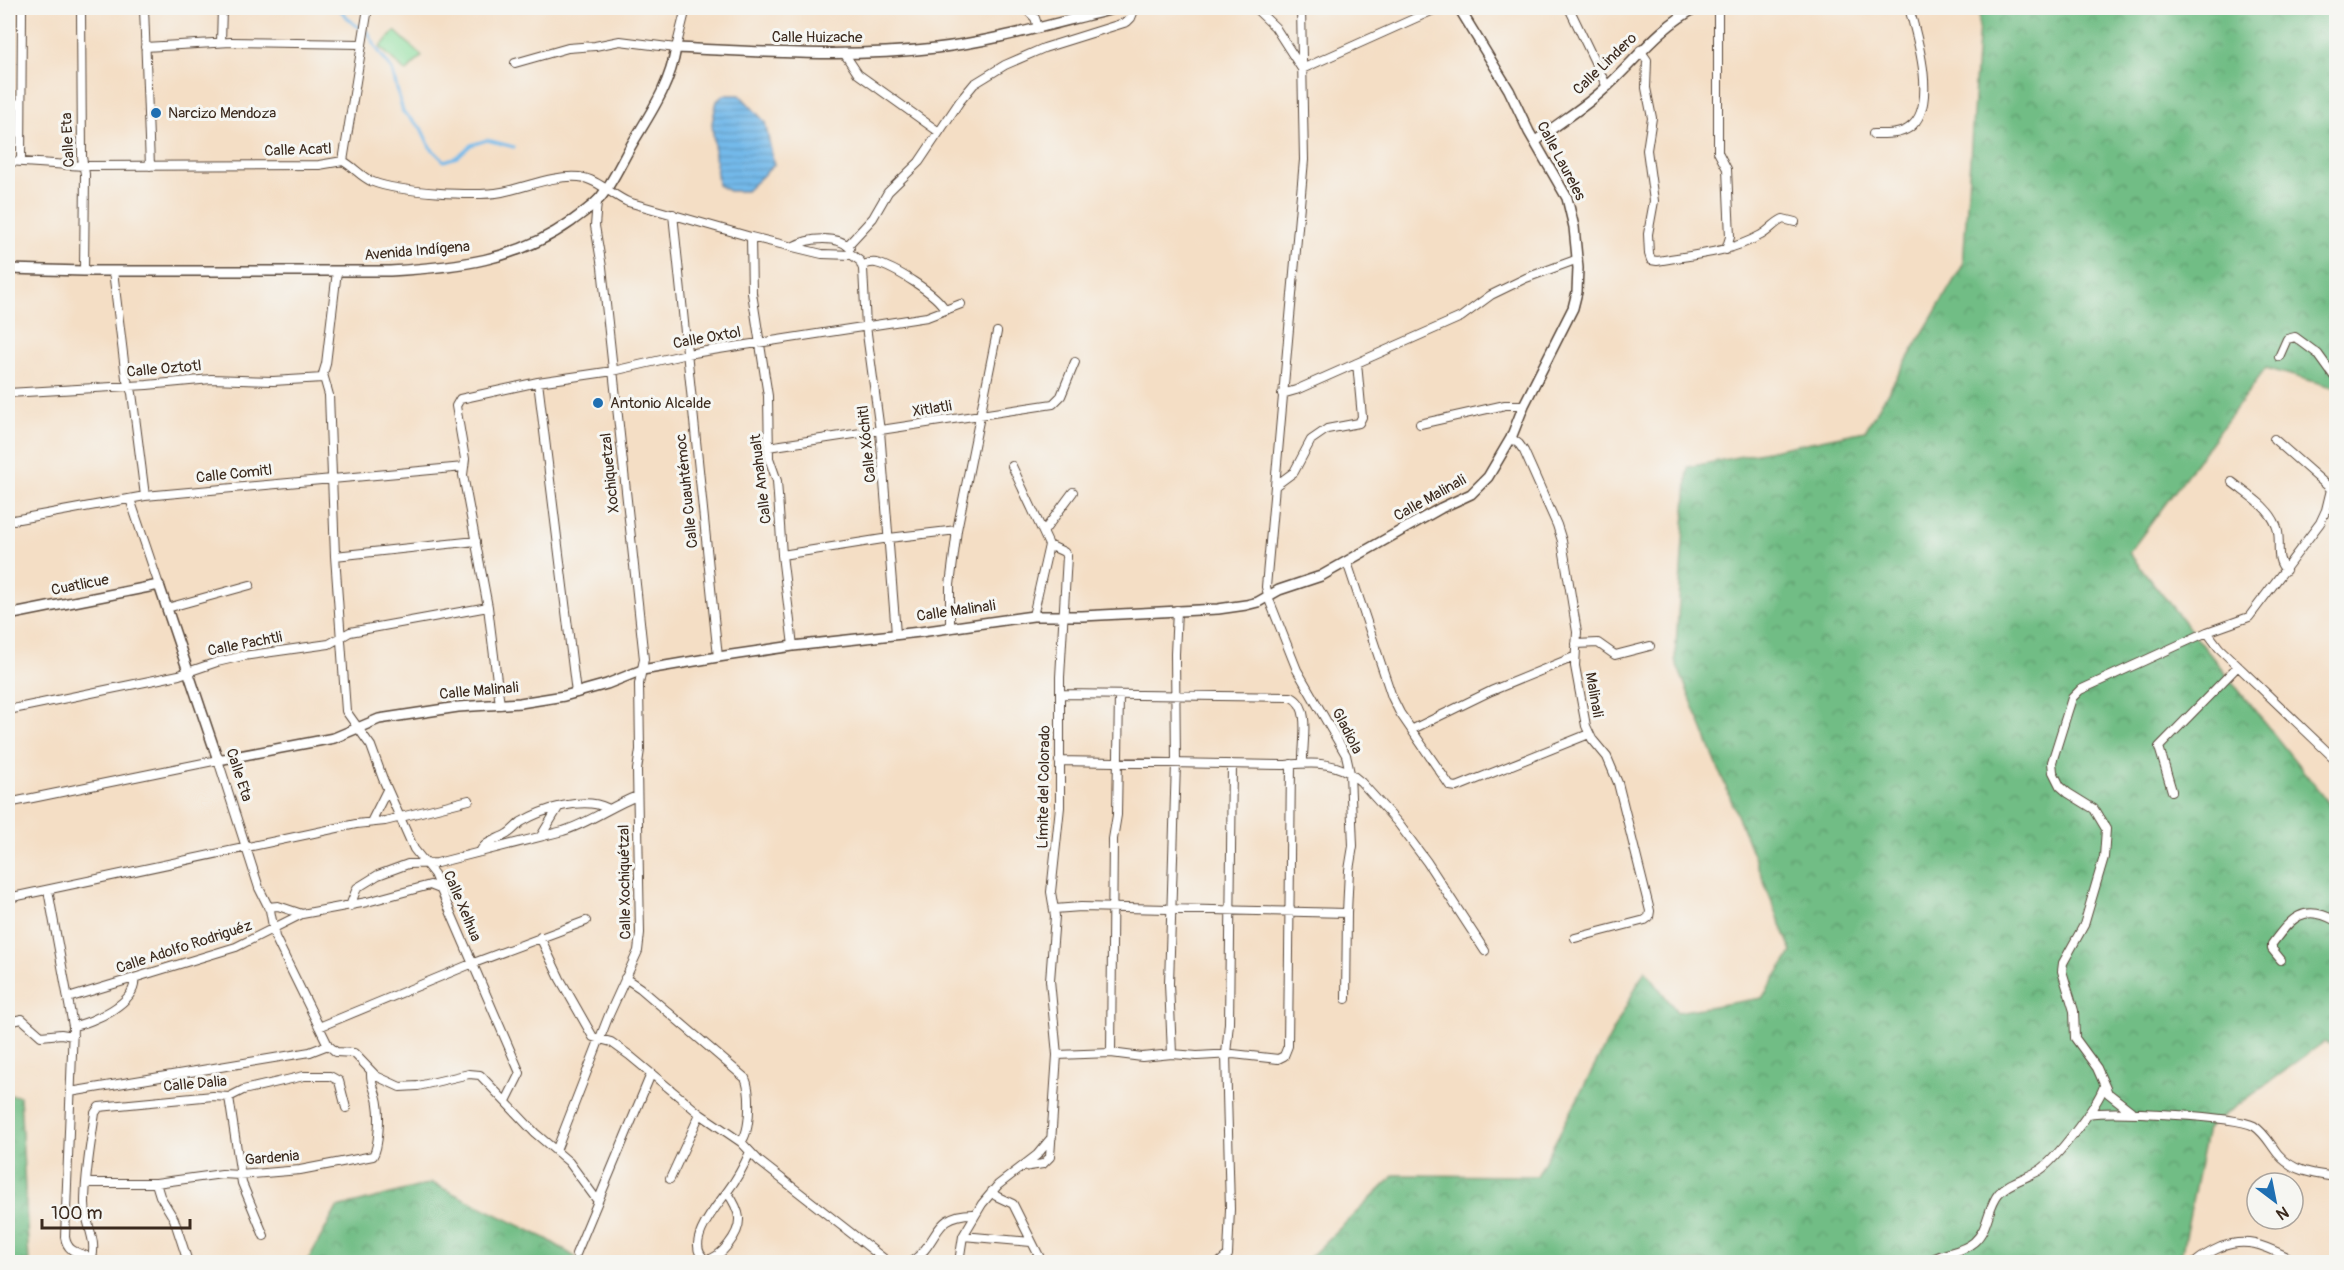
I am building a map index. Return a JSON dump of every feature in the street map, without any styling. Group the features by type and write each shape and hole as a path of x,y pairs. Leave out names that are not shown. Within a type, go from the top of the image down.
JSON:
{"street":[{"path":"21,162 22,8"},
{"name":"Calle Eta","path":"81,8 84,271"},
{"path":"144,8 150,166"},
{"path":"221,42 222,8"},
{"path":"343,161 368,8"},
{"name":"Avenida Indígena","path":"8,269 337,271 417,269 497,258 519,251 549,237 597,201 606,190 658,104 670,75 687,8"},
{"path":"1025,8 1035,18 1038,27"},
{"name":"Calle Huizache","path":"516,63 568,48 620,41 676,48 802,53 936,48 1118,8"},
{"path":"849,245 873,218 888,192 919,162 970,88 994,70 1044,48 1127,21 1133,16 1135,8"},
{"path":"1255,8 1275,27 1302,69"},
{"path":"1268,596 1266,580 1304,160 1301,8"},
{"path":"1302,69 1438,8"},
{"name":"Calle Laureles","path":"1460,8 1509,90 1567,198 1573,217 1578,259 1577,292 1573,308 1524,405 1511,438"},
{"path":"1569,8 1607,87"},
{"name":"Calle Lindero","path":"1535,142 1607,87 1640,50 1673,22 1696,8"},
{"path":"1718,8 1718,152 1727,169 1730,237 1726,250"},
{"path":"1873,134 1904,131 1920,117 1924,84 1918,42 1909,8"},
{"path":"145,47 221,42 361,44"},
{"path":"1640,50 1647,60 1646,88 1652,118 1647,150 1654,201 1648,234 1650,257 1657,261 1726,250 1761,235 1783,219 1795,222"},
{"path":"844,53 858,74 939,132"},
{"path":"8,104 21,103"},
{"name":"Calle Acatl","path":"8,161 84,166 150,166 319,165 343,161 374,183 411,190 499,193 536,183 579,177 606,190"},
{"path":"606,190 628,202 751,237 822,254 852,255"},
{"name":"Xochiquetzal","path":"597,201 595,225 602,267 644,660 642,670"},
{"name":"Calle Cuauhtémoc","path":"673,214 718,657"},
{"name":"Calle Anahualt","path":"751,237 752,293 768,396 769,458 777,481 782,555 793,646"},
{"path":"794,246 805,241 817,240 831,240 849,245"},
{"path":"849,245 852,255 862,265 878,264 901,275 940,302 945,310"},
{"path":"1282,394 1461,317 1483,299 1526,278 1578,259"},
{"name":"Calle Xóchitl","path":"862,265 866,326 880,431 896,634"},
{"path":"113,271 126,378 132,393 145,496"},
{"path":"337,271 323,378 329,395 335,556 346,711 358,727"},
{"name":"Calle Oxtol","path":"464,467 465,459 456,406 462,398 538,382 613,371 687,354 927,317 961,304"},
{"path":"950,627 950,585 957,530 997,332"},
{"path":"2279,357 2287,339 2295,338 2318,354 2337,379"},
{"name":"Xitlatli","path":"768,447 1053,404 1061,396 1075,362"},
{"path":"1275,486 1294,472 1311,440 1327,429 1359,423 1362,417 1357,363"},
{"name":"Calle Oztotl","path":"8,393 211,379 273,381 323,378"},
{"path":"538,382 576,693"},
{"path":"1420,424 1505,405 1524,405"},
{"name":"Calle Malinali","path":"8,803 334,738 379,719 458,707 500,705 576,693 642,670 718,657 1033,616 1218,609 1246,605 1279,590 1321,576 1477,490 1488,477 1511,438"},
{"name":"Malinali","path":"1511,438 1520,444 1560,533 1577,632 1574,657 1588,734 1607,757 1618,783 1650,914 1645,920 1575,938"},
{"path":"2274,439 2331,489"},
{"path":"1012,466 1049,545 1033,616"},
{"path":"464,467 488,608 500,705"},
{"name":"Calle Comitl","path":"8,521 145,496 464,467"},
{"path":"2131,1111 2113,1098 2104,1086 2097,1068 2075,1038 2074,1011 2062,967 2084,925 2104,857 2106,829 2094,809 2060,786 2053,772 2052,762 2072,698 2076,692 2207,632 2248,617 2320,523 2337,469"},
{"path":"2232,482 2265,508 2274,521 2280,538 2279,561 2286,570"},
{"path":"1044,531 1073,492"},
{"name":"Calle Eta","path":"130,498 259,888 268,907 273,928 328,1044 336,1052 354,1053 370,1072"},
{"path":"782,555 957,530"},
{"path":"335,556 476,541"},
{"name":"Límite del Colorado","path":"992,1191 1023,1167 1047,1161 1052,1151 1057,1054 1050,980 1054,909 1051,892 1060,807 1060,693 1067,555 1049,545"},
{"path":"1347,562 1392,697 1400,713 1452,787 1457,787 1588,734"},
{"name":"Cuatlicue","path":"8,615 159,585"},
{"path":"167,608 250,585"},
{"name":"Gladiola","path":"1268,596 1297,670 1346,755 1350,773 1390,813 1427,862 1485,951"},
{"name":"Calle Pachtli","path":"8,710 179,675 243,657 329,644 350,632 488,608"},
{"path":"1172,1054 1169,983 1176,763 1177,610"},
{"path":"2207,632 2213,642 2337,760"},
{"path":"1576,644 1598,643 1615,655 1650,646"},
{"path":"1413,729 1491,691 1574,657"},
{"path":"2172,790 2159,747 2238,666"},
{"name":"Calle Xochiquétzal","path":"556,1150 638,951 640,933 637,796 640,750 639,684 642,670"},
{"path":"1296,699 1308,689"},
{"path":"1060,693 1119,696 1284,696 1296,699 1304,718 1303,763"},
{"path":"1111,1053 1113,839 1117,815 1119,696"},
{"name":"Calle Xelhua","path":"358,727 371,746 387,790 414,849 426,863 440,889 520,1073 506,1101"},
{"path":"1059,761 1324,763 1350,773 1353,846 1349,870 1347,913 1346,999"},
{"path":"1220,1263 1228,1255 1230,1209 1226,1054 1229,1029 1232,764"},
{"path":"1057,1054 1111,1053 1142,1057 1172,1054 1197,1056 1226,1054 1278,1059 1286,1053 1291,764"},
{"path":"371,822 387,790"},
{"path":"350,906 357,888 378,875 408,864 436,863 572,828 608,808 637,796"},
{"path":"8,898 399,817 469,800"},
{"path":"480,852 484,845 508,833 523,821 558,808 578,804 602,805 608,808"},
{"path":"541,836 558,808"},
{"name":"Calle Adolfo Rodriguéz","path":"68,998 236,947 302,914 350,906 430,885 440,889"},
{"path":"48,890 73,1026 65,1237 68,1246 76,1254 95,1260 95,1242 86,1219 86,1183"},
{"path":"268,907 278,906 302,914"},
{"path":"1054,909 1113,908 1347,913"},
{"path":"2281,960 2272,949 2271,944 2291,920 2311,912 2321,913 2337,921"},
{"path":"319,1027 471,964 586,921"},
{"path":"540,937 590,1033 596,1038 611,1042 700,1114 741,1142 848,1233 888,1263"},
{"path":"625,978 640,988 745,1078 749,1095 747,1129 741,1142"},
{"path":"73,1026 93,1020 123,1002 133,991 134,979"},
{"path":"8,1020 22,1019 41,1036 61,1034 73,1036"},
{"path":"70,1092 310,1052 328,1044"},
{"path":"370,1072 393,1085 407,1087 477,1074 484,1078 535,1133 556,1150 577,1172 597,1200"},
{"name":"Gardenia","path":"86,1183 156,1183 222,1174 240,1175 300,1170 373,1156 378,1137 378,1104 370,1081 370,1072"},
{"path":"576,1254 651,1074"},
{"name":"Calle Dalia","path":"86,1183 95,1113 99,1107 213,1096 229,1097 243,1090 294,1078 330,1076 339,1081 346,1108"},
{"path":"1928,1263 1935,1258 1959,1251 1974,1242 1984,1229 2000,1193 2047,1164 2088,1114 2104,1086"},
{"path":"229,1097 240,1175 264,1236"},
{"path":"2088,1114 2131,1111 2248,1124 2261,1132 2290,1165 2310,1173 2337,1177"},
{"path":"670,1179 700,1114"},
{"path":"727,1192 738,1211 738,1226 722,1251 714,1258 706,1260 700,1255 697,1243 712,1211 727,1192 750,1152"},
{"path":"156,1183 160,1196 174,1219 188,1263"},
{"path":"959,1263 963,1236 975,1214 992,1191 996,1196 1013,1204 1042,1263"},
{"path":"911,1263 921,1255 948,1219 958,1214 975,1214"},
{"path":"963,1236 1031,1242"},
{"path":"2196,1263 2217,1249 2247,1241 2257,1243 2298,1263"}],"green space":[{"path":"1980,8 2336,8 2336,388 2266,368 2129,553 2336,812 2336,1046 2324,1042 2207,1128 2180,1262 1305,1262 1395,1175 1537,1176 1645,970 1677,1012 1762,998 1792,952 1675,660 1688,467 1865,431 1963,265"},
{"path":"395,31 422,56 406,72 380,47"},
{"path":"8,1095 20,1096 29,1262 8,1262"},
{"path":"432,1183 547,1239 583,1262 307,1262 337,1208"}],"water":[{"path":"724,95 740,95 765,122 774,165 746,191 729,191 718,185 712,123 717,101"}],"waterway":[{"path":"338,8 354,24 368,32 392,70 403,112 421,128 430,147 444,161 457,157 471,145 487,140 514,147"}],"place":[{"name":"Narcizo Mendoza","path":"156,113"},
{"name":"Antonio Alcalde","path":"598,403"}]}
